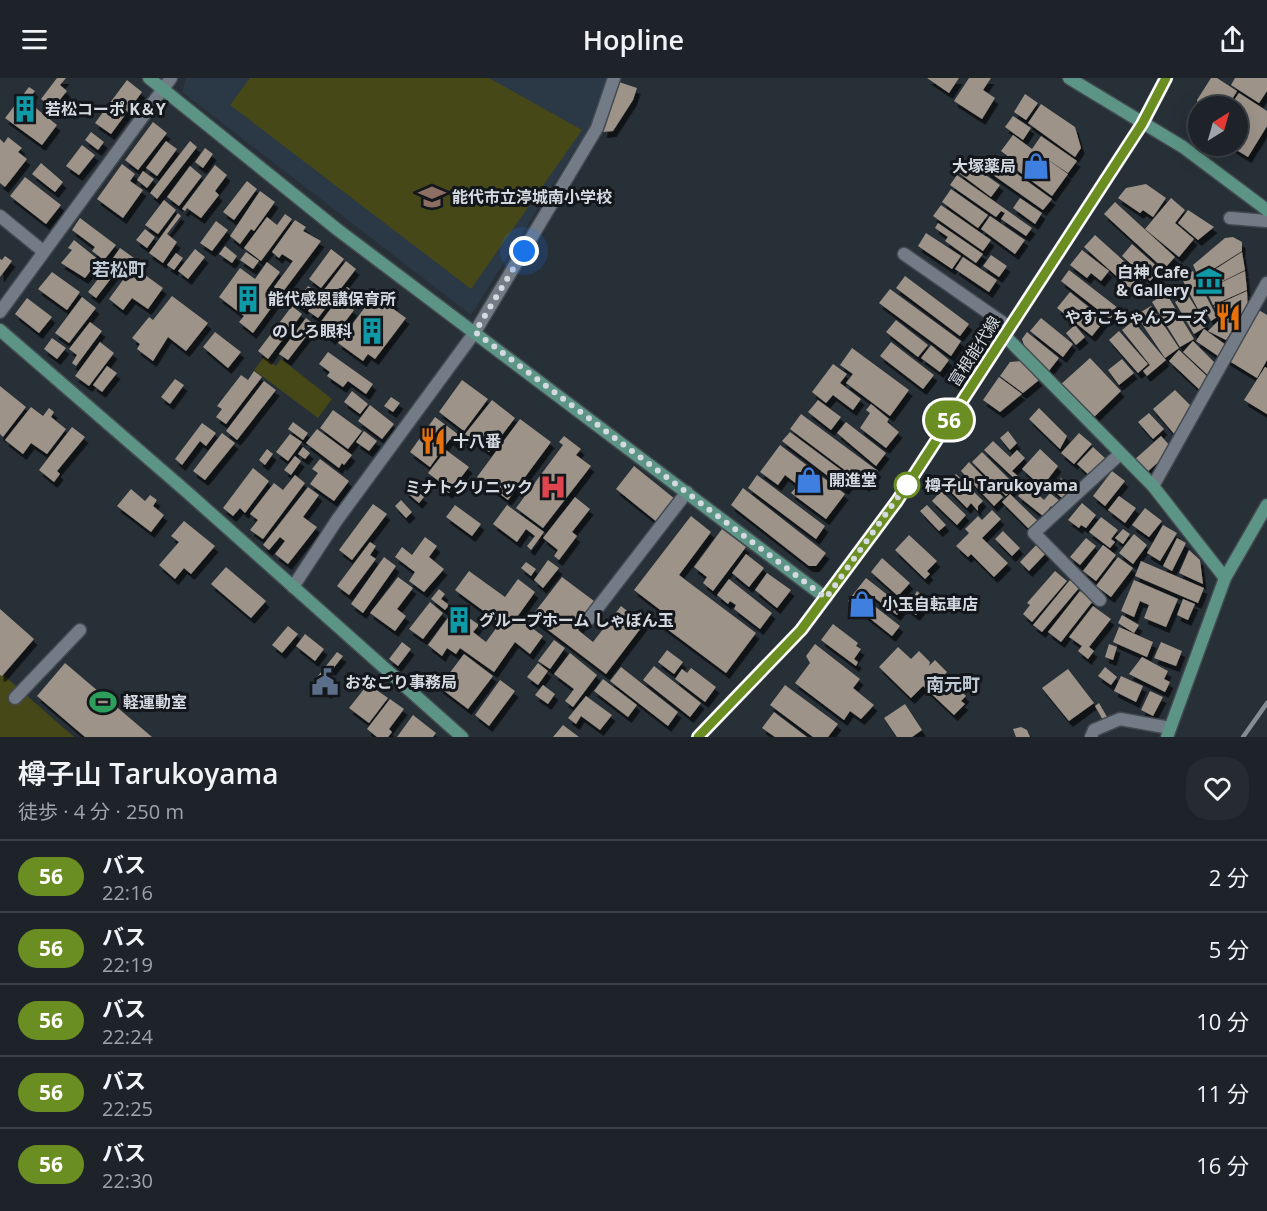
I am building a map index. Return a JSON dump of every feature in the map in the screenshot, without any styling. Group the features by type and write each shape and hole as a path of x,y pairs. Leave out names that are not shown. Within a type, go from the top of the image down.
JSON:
{"street":[{"path":"149,78 338,230 826,598"},
{"path":"0,312 171,78"},
{"path":"293,587 337,520 475,332 597,128 614,78"},
{"path":"1069,78 1183,147 1267,210"},
{"name":"富根能代線","path":"698,737 801,630 897,501 1142,124 1166,78"},
{"path":"0,216 44,252"},
{"path":"1230,218 1267,220"},
{"path":"904,254 1007,331 1120,454 1153,486 1225,578"},
{"path":"1153,486 1267,283"},
{"path":"0,330 462,737"},
{"path":"1100,600 1034,533 1120,454"},
{"path":"589,619 687,492"},
{"path":"1091,737 1094,730 1120,719 1168,733 1225,578 1267,504"},
{"path":"15,698 80,630"}],"shaded area":[{"name":"能代市立渟城南小学校","path":"186,78 607,78 593,121 471,315 182,92"},
{"name":"能代市立渟城南小学校","path":"250,78 489,78 582,130 471,289 230,105"},
{"path":"264,357 276,366 281,359 332,399 318,418 254,370"},
{"path":"0,672 74,737 0,737"}],"building":[{"path":"57,78 66,78 60,85 67,91 53,108 41,99"},
{"path":"927,78 959,78 949,93"},
{"path":"969,78 991,78 983,90 995,98 982,119 954,101"},
{"path":"1211,78 1217,78 1237,91 1234,96 1200,96"},
{"path":"1235,78 1267,78 1267,91 1259,103 1231,85"},
{"path":"127,80 142,92 111,134 95,123"},
{"path":"619,82 637,88 633,100 613,131 603,132"},
{"name":"若松コーポ K＆Y","path":"29,87 35,91 27,101 57,125 42,145 5,118"},
{"path":"1025,94 1038,103 1026,120 1014,112"},
{"path":"1248,99 1267,111 1267,126 1248,157"},
{"path":"1041,104 1075,127 1081,148 1075,157 1028,123"},
{"path":"1013,116 1031,128 1023,140 1005,127"},
{"path":"153,122 167,133 138,170 125,160"},
{"path":"91,132 104,142 98,150 85,140"},
{"name":"大塚薬局","path":"1013,135 1032,149 1041,136 1077,161 1068,173 1041,155 1068,174 1052,196 1014,168 1017,163 1001,151"},
{"path":"8,137 22,148 18,152 27,159 5,187 0,183 0,139 4,143"},
{"path":"166,141 177,149 157,176 146,168"},
{"path":"190,141 197,147 157,199 150,193"},
{"path":"82,145 95,155 79,175 66,166"},
{"path":"205,148 213,154 203,168 195,162"},
{"path":"995,158 1052,199 1043,210 986,170"},
{"path":"967,162 1000,185 991,197 959,173"},
{"path":"41,163 63,182 55,192 32,174"},
{"path":"122,164 135,174 130,181 143,190 123,218 97,199"},
{"path":"215,165 227,175 215,191 219,195 201,218 187,208 185,211 182,209"},
{"path":"190,166 202,176 179,206 167,197"},
{"path":"143,171 154,179 147,188 137,180"},
{"path":"957,175 1032,228 1026,236 1001,219 1005,213 1001,211 996,217 950,185"},
{"path":"25,177 61,205 46,224 10,196"},
{"path":"247,181 257,189 234,220 223,212"},
{"path":"1146,184 1166,198 1153,217 1143,210 1140,213 1118,198 1126,188"},
{"path":"951,189 988,215 978,228 942,202"},
{"path":"260,191 275,202 254,231 251,229 240,244 230,236"},
{"path":"1020,198 1042,213 1035,224 1013,208"},
{"path":"1171,198 1185,210 1175,223 1194,239 1179,257 1145,229"},
{"path":"164,200 176,210 158,234 145,225"},
{"path":"1115,202 1175,257 1164,269 1104,214"},
{"path":"941,205 991,240 983,251 933,216"},
{"path":"1188,210 1214,227 1198,240 1178,223"},
{"path":"178,213 181,216 167,234 177,242 163,263 149,253"},
{"path":"285,214 292,219 261,261 244,248 267,217 277,225"},
{"path":"990,216 1025,240 1015,254 981,229"},
{"path":"80,218 116,245 104,260 92,251 95,247 72,230"},
{"path":"295,220 306,227 303,231 321,241 282,293 274,287 293,261 282,254 279,258 272,252"},
{"path":"216,221 228,230 212,251 200,243"},
{"path":"938,223 983,254 976,263 945,241 948,237 935,228"},
{"path":"145,229 155,237 147,248 136,240"},
{"path":"926,233 961,256 952,269 918,246"},
{"path":"1095,235 1144,279 1133,291 1084,247"},
{"path":"1233,237 1242,242 1242,251 1199,278 1193,265 1225,238"},
{"path":"74,240 99,260 85,278 61,263 72,250 68,248"},
{"path":"1132,244 1161,270 1150,281 1122,256"},
{"path":"225,246 237,256 232,263 219,254"},
{"path":"120,248 134,258 124,271 111,261"},
{"path":"195,249 205,257 188,279 178,271"},
{"path":"331,249 344,259 321,288 309,279"},
{"path":"1082,250 1109,271 1101,281 1091,273 1087,278 1070,265"},
{"path":"246,252 259,261 253,269 240,260"},
{"name":"白神 Cafe & Gallery","path":"1242,252 1245,270 1205,290 1200,279"},
{"path":"176,253 183,258 174,270 167,265"},
{"path":"991,255 1007,266 999,277 983,266"},
{"path":"5,256 12,261 0,277 0,259 2,260"},
{"path":"963,257 997,280 989,292 955,269"},
{"path":"346,261 356,269 318,318 308,311"},
{"name":"能代感恩講保育所","path":"267,262 280,272 266,291 277,300 253,333 239,322 244,316 219,297 240,268 255,279"},
{"path":"108,266 116,272 96,298 88,292"},
{"path":"1069,270 1118,308 1110,319 1061,281"},
{"path":"1193,271 1217,317 1211,321 1205,310 1200,313 1181,277"},
{"path":"1245,271 1247,290 1213,305 1206,290"},
{"path":"52,272 80,292 67,310 38,289"},
{"path":"141,272 163,288 148,309 132,298 123,310 109,299 128,273 136,279"},
{"path":"905,276 969,324 960,336 896,288"},
{"path":"308,286 317,292 304,309 296,303"},
{"path":"347,287 354,292 345,304 354,310 332,339 317,327"},
{"path":"890,289 961,341 951,356 879,303"},
{"name":"のしろ眼科","path":"378,290 395,303 392,308 406,318 375,359 368,354 363,361 338,343"},
{"path":"1247,291 1248,314 1219,316 1214,306"},
{"path":"1070,292 1105,320 1092,336 1057,308"},
{"path":"1166,293 1194,339 1180,347 1152,302"},
{"path":"1188,295 1207,326 1194,334 1175,302"},
{"path":"172,296 208,323 186,351 168,337 153,361 137,349 140,344 132,338 149,317 153,320"},
{"path":"82,297 96,308 69,343 55,333"},
{"path":"27,298 52,317 39,333 15,314"},
{"path":"292,306 302,314 268,359 258,351"},
{"path":"1151,306 1179,348 1165,358 1136,315"},
{"path":"1257,309 1267,315 1267,360 1257,378 1226,359"},
{"path":"1241,317 1226,340 1208,331 1221,318"},
{"path":"306,318 315,325 288,360 279,354"},
{"path":"1041,318 1073,344 1063,357 1030,331"},
{"path":"896,320 928,345 918,357 886,332"},
{"path":"1133,321 1166,360 1147,376 1143,371 1150,365 1122,330"},
{"path":"90,322 102,331 76,366 72,363 77,355 69,349"},
{"path":"1075,325 1085,337 1076,345 1066,333"},
{"path":"1204,329 1226,345 1218,356 1196,341"},
{"path":"1119,331 1148,364 1138,373 1109,340"},
{"path":"215,332 241,352 228,368 203,347"},
{"path":"1027,332 1059,358 1048,372 1026,351 1022,339"},
{"path":"52,338 66,348 57,359 44,349"},
{"path":"1193,341 1218,366 1211,378 1183,352"},
{"path":"100,342 114,353 89,386 75,376"},
{"path":"891,342 934,375 923,389 880,356"},
{"path":"931,345 949,360 940,372 921,358"},
{"path":"852,348 909,390 890,416 846,383 853,374 840,365"},
{"path":"1179,350 1211,380 1201,391 1169,361"},
{"path":"328,352 373,384 366,394 348,381 343,387 327,376 330,372 319,364"},
{"path":"1090,358 1121,391 1091,420 1059,386"},
{"path":"1122,359 1134,373 1119,385 1108,370"},
{"path":"1022,361 1039,380 1023,393 1000,376 1010,362"},
{"path":"833,364 847,374 840,383 861,399 853,410 833,395 826,403 812,392"},
{"path":"107,366 117,373 102,392 93,385"},
{"path":"1265,367 1267,368 1267,414 1244,400"},
{"path":"254,371 262,377 226,424 216,417 222,409 217,406 241,375 248,380"},
{"path":"999,377 1022,394 1000,412 983,400"},
{"path":"175,379 184,385 170,404 161,397"},
{"path":"462,380 488,399 464,431 439,412"},
{"path":"264,381 276,390 237,440 226,431"},
{"path":"0,386 26,407 3,437 0,434"},
{"path":"1175,390 1193,408 1176,436 1153,409"},
{"path":"352,391 368,404 360,414 344,402"},
{"path":"391,397 400,403 393,412 384,406"},
{"path":"492,400 515,418 489,452 465,434"},
{"path":"818,400 841,417 831,430 808,412"},
{"path":"871,404 889,419 887,422 899,432 886,448 860,428 870,413 866,410"},
{"path":"370,405 394,424 382,439 358,421"},
{"path":"31,407 43,416 49,408 54,412 51,417 66,429 47,454 31,443 23,454 5,440"},
{"path":"1039,408 1067,436 1060,449 1029,419"},
{"path":"333,410 362,431 348,449 320,428"},
{"path":"1149,413 1164,429 1153,439 1138,422"},
{"path":"801,414 878,471 866,486 790,429"},
{"name":"十八番","path":"435,417 459,435 454,443 450,439 430,467 410,452"},
{"path":"520,419 551,442 508,500 477,477"},
{"path":"293,422 308,433 303,440 288,429"},
{"path":"846,422 886,453 876,466 837,433"},
{"path":"202,423 216,433 206,446 200,441 182,465 175,459"},
{"path":"72,427 85,437 57,471 60,474 54,482 39,470"},
{"path":"317,429 352,455 344,465 342,463 339,468 306,443"},
{"path":"364,431 377,441 369,451 356,442"},
{"path":"1008,431 1017,443 1010,450 1000,438"},
{"path":"790,432 853,479 845,489 782,441"},
{"path":"222,433 235,443 205,480 193,471"},
{"path":"1079,433 1092,444 1074,464 1061,453"},
{"path":"290,434 302,442 288,461 276,452"},
{"name":"ミナトクリニック","path":"564,436 581,449 576,455 591,466 543,528 516,508 563,445 559,442"},
{"path":"1161,436 1173,449 1146,473 1134,460"},
{"path":"993,441 1010,457 1017,450 1025,458 1012,471 1020,478 1017,481 984,450"},
{"name":"開進堂","path":"780,445 845,494 826,519 791,493 798,485 785,475 778,485 760,472"},
{"path":"303,447 310,453 305,459 298,454"},
{"path":"1093,447 1106,459 1090,476 1077,464"},
{"path":"267,449 273,454 265,465 259,460"},
{"path":"1040,449 1058,466 1042,487 1022,469"},
{"path":"446,450 469,467 449,493 442,488 444,485 428,473"},
{"path":"982,452 1016,486 1006,496 972,462"},
{"path":"295,456 301,461 291,475 284,470"},
{"path":"320,459 349,481 334,501 310,484 318,473 312,469"},
{"path":"969,462 1003,497 994,506 961,471"},
{"path":"634,466 675,499 657,522 616,489"},
{"path":"253,468 269,481 245,513 240,508 233,516 223,508"},
{"path":"1112,471 1125,481 1105,506 1093,496"},
{"path":"956,474 983,501 978,506 978,511 971,503 967,508 945,486"},
{"path":"295,475 305,483 263,539 250,530 258,520 250,514 274,483 283,490"},
{"path":"757,475 825,526 816,539 748,488"},
{"path":"1061,478 1073,489 1064,500 1051,488"},
{"path":"410,485 424,497 419,503 405,491"},
{"path":"1028,485 1044,500 1050,493 1061,502 1055,509 1051,506 1043,516 1018,496"},
{"path":"308,487 319,495 303,517 317,527 288,564 275,554 285,541 280,537 269,550 263,545"},
{"path":"743,488 826,553 816,566 809,566 731,505"},
{"path":"131,489 145,501 150,495 157,500 153,506 164,515 151,532 117,506"},
{"path":"941,491 966,515 957,525 932,501"},
{"path":"1010,494 1040,523 1031,531 1002,502"},
{"path":"1119,496 1136,508 1125,523 1108,510"},
{"path":"575,497 590,509 572,532 577,536 559,560 554,556 558,550 543,538"},
{"path":"401,500 412,512 406,518 395,506"},
{"path":"1082,503 1096,515 1086,528 1081,525 1079,528 1068,520"},
{"path":"373,504 387,514 352,560 339,550"},
{"path":"455,505 481,524 472,536 446,517"},
{"path":"507,505 544,532 531,550 527,546 535,536 526,529 517,542 493,524"},
{"path":"927,505 946,525 939,531 920,511"},
{"path":"1145,508 1162,521 1149,537 1132,525"},
{"path":"992,510 1001,519 982,538 1008,563 994,577 971,554 968,557 956,546 969,533 965,529 978,516 982,520"},
{"path":"691,516 711,532 679,575 756,633 726,673 655,620 663,612 634,590"},
{"path":"1101,517 1118,530 1111,539 1115,542 1110,548 1089,532"},
{"path":"184,521 215,546 191,574 184,568 175,579 159,565 179,542 171,536"},
{"path":"1163,525 1177,533 1160,561 1147,553"},
{"path":"722,529 746,547 713,591 703,583 707,577 694,567"},
{"path":"1123,529 1130,534 1123,544 1115,538"},
{"path":"1003,531 1020,548 1012,556 995,539"},
{"path":"1134,534 1147,545 1133,564 1119,553"},
{"path":"909,535 937,561 927,571 930,574 925,579 895,550"},
{"path":"425,537 437,546 429,557 444,569 424,592 409,581 415,572 395,557 402,547 412,555"},
{"path":"1086,538 1096,546 1080,565 1070,557"},
{"path":"1177,538 1186,543 1172,571 1163,566"},
{"path":"370,542 376,546 370,555 376,559 349,595 337,586"},
{"path":"1039,542 1048,551 1029,571 1020,562"},
{"path":"1103,545 1116,555 1096,581 1083,571"},
{"path":"1189,550 1200,560 1203,584 1179,573"},
{"path":"746,554 764,568 749,587 732,573"},
{"path":"384,557 396,566 363,613 351,604"},
{"path":"1118,557 1133,568 1111,597 1096,586"},
{"path":"882,558 910,583 898,596 871,572"},
{"path":"548,560 559,568 543,588 534,580"},
{"path":"1141,561 1204,588 1198,603 1135,576"},
{"path":"526,562 536,569 531,576 521,568"},
{"path":"226,567 266,601 251,618 211,584"},
{"name":"グループホーム しゃぼん玉","path":"469,571 505,597 518,579 535,592 517,617 543,636 530,654 515,642 494,672 460,648 456,654 447,648 442,656 428,645 455,608 479,625 473,632 486,642 500,623 455,590"},
{"path":"1055,571 1067,581 1032,622 1023,614 1030,605 1027,603"},
{"path":"767,573 791,590 777,608 755,590"},
{"path":"398,577 413,588 397,609 406,616 395,631 370,613"},
{"path":"562,577 598,604 578,630 593,642 621,606 644,624 606,674 531,617"},
{"name":"小玉自転車店","path":"866,578 903,607 897,615 867,592 863,597 900,626 892,636 848,601"},
{"path":"729,579 772,613 760,629 734,609 736,605 730,601 728,604 717,595"},
{"path":"1070,580 1079,588 1042,632 1033,625"},
{"path":"1134,580 1178,599 1166,627 1144,618 1149,605 1140,601 1134,617 1121,611"},
{"path":"439,589 445,594 441,599 449,605 445,610 431,599"},
{"path":"917,591 928,601 916,615 907,608"},
{"path":"1080,591 1093,601 1061,642 1048,632"},
{"path":"1183,599 1195,604 1188,620 1177,615"},
{"path":"430,602 443,613 423,639 409,629"},
{"path":"1093,606 1111,619 1089,647 1094,651 1088,659 1078,651 1082,646 1069,637"},
{"path":"0,609 34,639 2,676 0,675"},
{"path":"1122,615 1139,625 1134,633 1118,623"},
{"path":"833,624 858,643 856,646 861,649 854,659 858,662 856,666 821,640"},
{"path":"288,626 298,634 282,653 272,645"},
{"path":"1119,627 1153,642 1147,657 1113,642"},
{"path":"305,634 324,649 315,661 296,646"},
{"path":"554,640 565,648 550,669 538,661"},
{"path":"402,642 411,649 398,666 389,659"},
{"path":"1161,642 1182,651 1176,666 1154,658"},
{"path":"815,644 860,679 853,688 874,705 861,719 850,711 844,720 795,683 810,663 806,656"},
{"path":"1109,644 1117,647 1113,660 1105,657"},
{"path":"898,647 911,659 919,651 930,662 929,666 935,660 947,672 942,678 944,680 950,674 957,680 953,683 966,696 961,701 965,704 954,715 923,686 911,698 879,667"},
{"path":"667,650 683,662 674,674 658,662"},
{"name":"おなごり事務局","path":"337,652 343,656 332,670 326,666"},
{"path":"570,653 597,675 573,707 565,701 574,689 554,674"},
{"path":"464,654 493,676 468,709 439,687"},
{"path":"1142,657 1168,671 1164,679 1170,682 1165,692 1129,674"},
{"path":"65,663 152,737 85,737 37,696"},
{"path":"538,663 548,671 538,685 527,677"},
{"path":"654,666 701,703 690,717 643,680"},
{"path":"621,667 678,712 668,726 610,681"},
{"path":"1105,667 1117,677 1111,685 1098,676"},
{"path":"691,668 716,687 705,702 675,679 682,669 687,673"},
{"path":"1068,669 1094,703 1069,721 1042,688"},
{"name":"おなごり事務局","path":"322,671 336,682 328,693 313,682"},
{"path":"1121,676 1143,686 1136,702 1114,691"},
{"path":"603,679 637,705 628,717 594,691"},
{"path":"500,680 515,691 489,726 475,715"},
{"path":"368,684 388,698 369,723 349,708"},
{"path":"543,685 555,694 548,704 535,695"},
{"path":"785,685 838,724 828,737 813,737 770,705"},
{"path":"1150,691 1163,697 1153,716 1141,710"},
{"path":"586,696 612,715 600,730 581,716 576,724 568,718"},
{"path":"390,699 404,709 389,729 392,732 388,737 377,737 367,729"},
{"path":"1099,703 1107,717 1103,720 1095,706"},
{"path":"905,704 922,730 912,737 897,737 884,718"},
{"path":"774,712 807,737 775,737 762,728"},
{"path":"413,715 436,733 433,737 397,737"},
{"path":"563,725 579,737 553,737"},
{"path":"1021,727 1027,730 1030,737 1016,737 1013,729"}],"railway":[{"path":"1243,737 1267,703"}],"bus line":[{"name":"56","path":"698,737 801,630 897,501 1142,124 1166,78"}],"place":[{"name":"若松コーポ K＆Y","path":"25,109"},
{"name":"大塚薬局","path":"1036,166"},
{"name":"能代市立渟城南小学校","path":"432,197"},
{"name":"白神 Cafe & Gallery","path":"1209,281"},
{"name":"能代感恩講保育所","path":"248,299"},
{"name":"やすこちゃんフーズ","path":"1228,317"},
{"name":"のしろ眼科","path":"372,331"},
{"name":"十八番","path":"433,441"},
{"name":"開進堂","path":"809,480"},
{"name":"樽子山 Tarukoyama","path":"907,485"},
{"name":"ミナトクリニック","path":"553,487"},
{"name":"小玉自転車店","path":"862,604"},
{"name":"グループホーム しゃぼん玉","path":"459,620"},
{"name":"おなごり事務局","path":"325,682"},
{"name":"軽運動室","path":"103,702"}],"district":[{"name":"若松町","path":"119,269"},
{"name":"南元町","path":"953,684"}],"route":[{"path":"524,251 475,332 826,598 908,483 907,485"}]}
